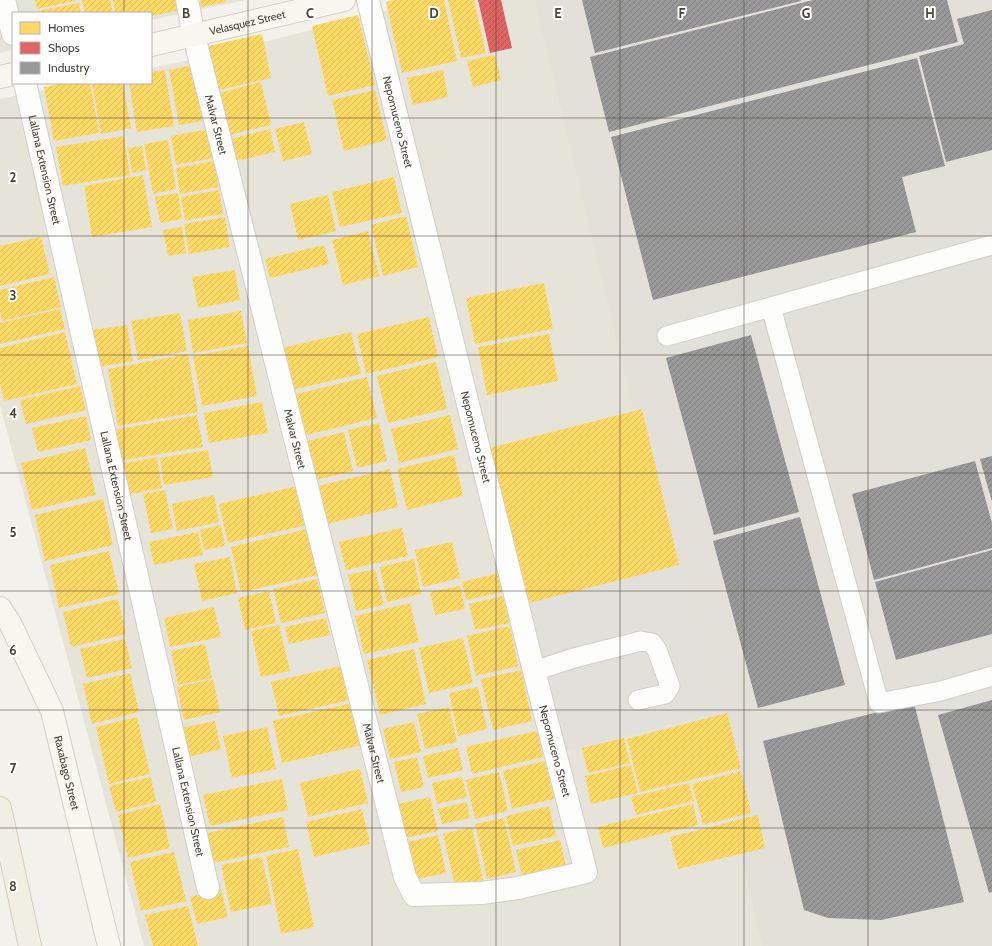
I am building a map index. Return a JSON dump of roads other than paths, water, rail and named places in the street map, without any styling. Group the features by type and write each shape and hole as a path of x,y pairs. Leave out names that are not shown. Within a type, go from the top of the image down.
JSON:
{"main road":[{"path":"0,808 30,946"}],"street":[{"path":"4,0 12,30"},
{"name":"Malvar Street","path":"187,0 194,36 405,877 414,895 467,894 518,888 586,872"},
{"name":"Velasquez Street","path":"152,45 344,0"},
{"name":"Nepomuceno Street","path":"368,0 534,671 586,872"},
{"path":"0,77 12,74"},
{"name":"Lallana Extension Street","path":"25,84 208,888"},
{"name":"Raxabago Street","path":"0,608 10,623 52,711 109,946"}],"lane":[{"path":"667,336 992,245"},
{"path":"771,307 879,703 941,691 992,676"},
{"path":"534,671 574,658 641,640 652,643 657,650 670,686 665,694 638,700"}]}
